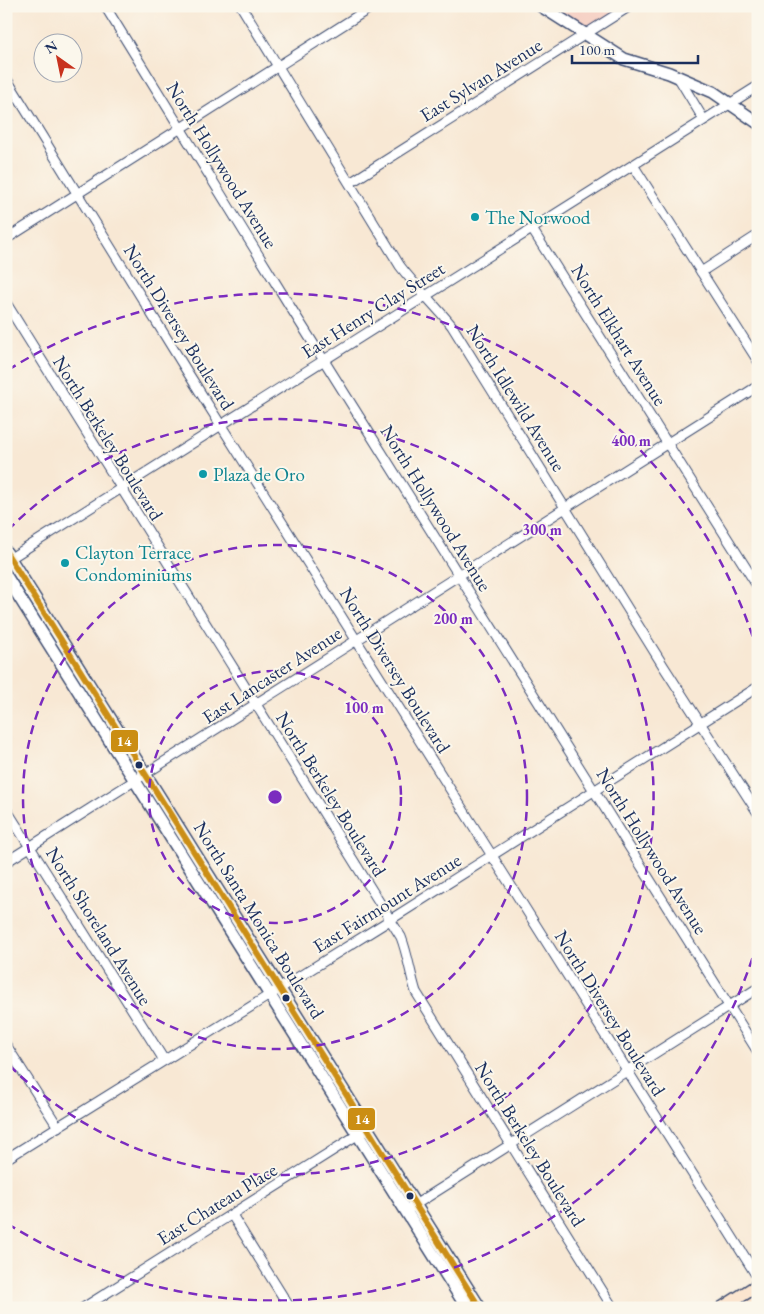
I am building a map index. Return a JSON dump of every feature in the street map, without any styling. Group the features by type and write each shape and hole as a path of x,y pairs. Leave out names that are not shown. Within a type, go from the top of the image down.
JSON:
{"main road":[{"path":"722,1308 758,1285"},
{"path":"748,1308 758,1301"}],"street":[{"name":"North Hollywood Avenue","path":"105,6 458,575 758,1052"},
{"name":"North Idlewild Avenue","path":"241,6 400,266 452,326 664,667 758,813"},
{"path":"6,239 373,6"},
{"path":"540,6 624,59 678,77 713,92 758,123"},
{"name":"East Sylvan Avenue","path":"350,183 630,6"},
{"path":"678,77 704,120"},
{"name":"North Diversey Boulevard","path":"6,78 626,1071 758,1278"},
{"name":"East Henry Clay Street","path":"8,558 222,426 758,86"},
{"path":"633,165 758,361"},
{"name":"North Elkhart Avenue","path":"532,229 758,587"},
{"path":"701,272 758,236"},
{"name":"North Berkeley Boulevard","path":"6,304 390,920 407,952 416,992 613,1308"},
{"name":"East Lancaster Avenue","path":"6,862 758,386"},
{"name":"North Santa Monica Boulevard","path":"8,558 147,774 368,1128 467,1308"},
{"name":"North Santa Monica Boulevard","path":"6,576 358,1134 480,1308"},
{"name":"East Fairmount Avenue","path":"6,1159 270,996 758,688"},
{"name":"North Shoreland Avenue","path":"6,809 164,1060"},
{"path":"411,1207 758,988"},
{"path":"6,1045 58,1127"},
{"name":"East Chateau Place","path":"83,1308 368,1128"},
{"path":"232,1215 290,1308"}],"shaded area":[{"path":"541,6 614,6 622,12 584,35"}],"transit line":[{"name":"14","path":"6,552 480,1308"}],"place":[{"name":"The Norwood","path":"475,217"},
{"name":"Plaza de Oro","path":"203,474"},
{"name":"Clayton Terrace Condominiums","path":"65,563"}]}
